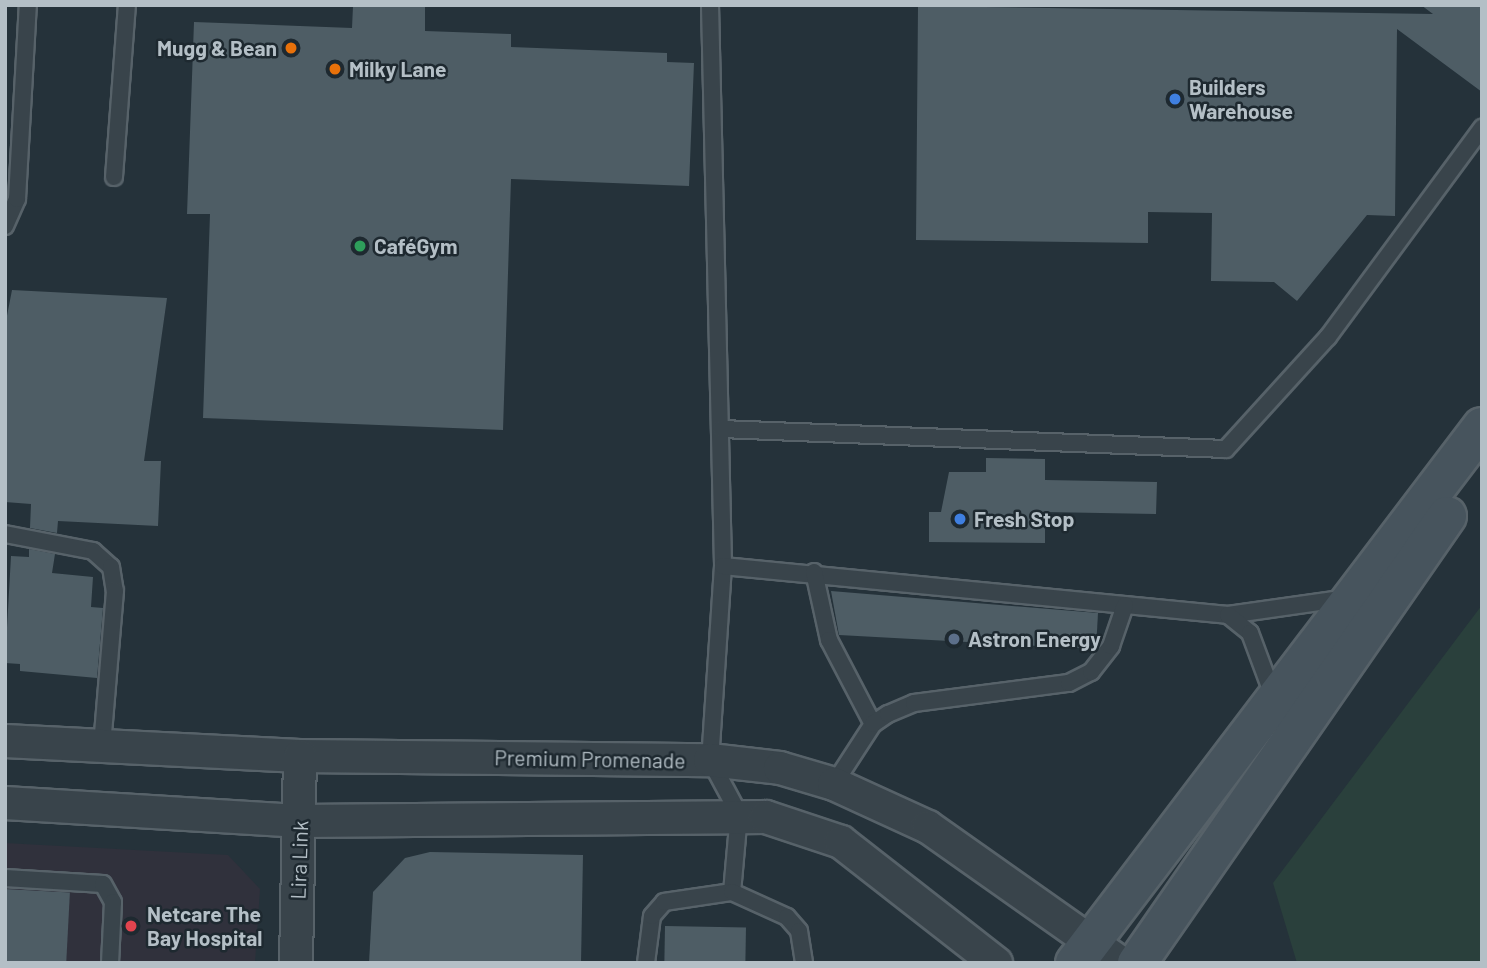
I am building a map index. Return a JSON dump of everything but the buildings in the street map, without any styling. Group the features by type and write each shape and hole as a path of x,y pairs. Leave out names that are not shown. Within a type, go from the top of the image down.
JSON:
{"street":[{"path":"1096,956 1275,702 1482,427"},
{"path":"1137,963 1482,466"},
{"name":"Premium Promenade","path":"5,741 300,756 710,760 780,768 835,784 928,827 1096,956"},
{"name":"Lira Link","path":"296,963 301,821 300,756"},
{"path":"5,803 301,821 739,814 841,842 996,963"}],"lane":[{"path":"5,226 18,199 28,5"},
{"path":"114,177 127,5"},
{"path":"710,5 722,429 723,566 710,760 739,814 732,892"},
{"path":"722,429 1226,449 1328,337 1482,128"},
{"path":"5,534 93,551 111,567 115,591 102,747"},
{"path":"723,566 814,572 1228,615 1354,597"},
{"path":"814,572 829,640 873,724"},
{"path":"835,784 873,724 914,703 1069,682 1091,672 1111,646 1125,605"},
{"path":"1228,615 1250,634 1263,657 1275,702"},
{"path":"5,877 103,884 113,902 110,963"},
{"path":"646,963 652,916 664,902 732,892 787,917 799,931 804,963"}],"shaded area":[{"name":"Netcare The Bay Hospital","path":"5,843 228,855 260,889 255,963 5,963"}],"green space":[{"path":"1482,605 1482,963 1297,963 1273,883"}],"place":[{"name":"Mugg & Bean","path":"291,48"},
{"name":"Milky Lane","path":"335,69"},
{"name":"Builders Warehouse","path":"1175,99"},
{"name":"CaféGym","path":"360,246"},
{"name":"Fresh Stop","path":"960,519"},
{"name":"Astron Energy","path":"954,639"},
{"name":"Netcare The Bay Hospital","path":"131,926"}]}
